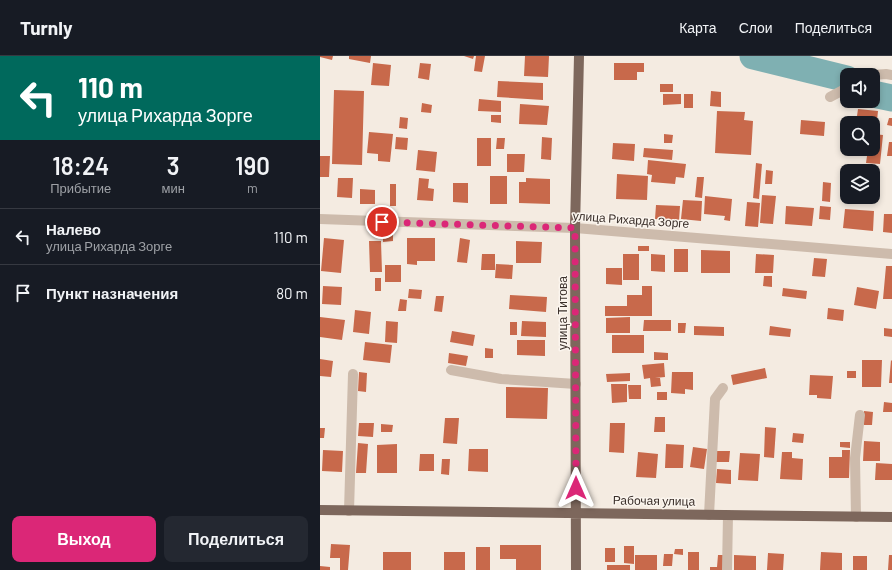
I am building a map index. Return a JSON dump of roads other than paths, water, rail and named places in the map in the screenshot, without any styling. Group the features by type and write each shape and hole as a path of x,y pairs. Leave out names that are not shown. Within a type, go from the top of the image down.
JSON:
{"main road":[{"name":"улица Титова","path":"576,570 575,228 579,56"},
{"name":"Рабочая улица","path":"320,510 892,517"}],"street":[{"path":"880,74 892,75"},
{"path":"830,97 840,92"},
{"name":"улица Рихарда Зорге","path":"320,220 575,228 892,254"},
{"path":"451,370 501,379 576,384"},
{"path":"349,511 353,374"},
{"path":"709,515 715,399 723,388"},
{"path":"856,517 855,458 860,415"},
{"path":"728,515 728,570"}],"waterway":[{"path":"753,56 840,77"},
{"path":"880,95 892,98"}]}
